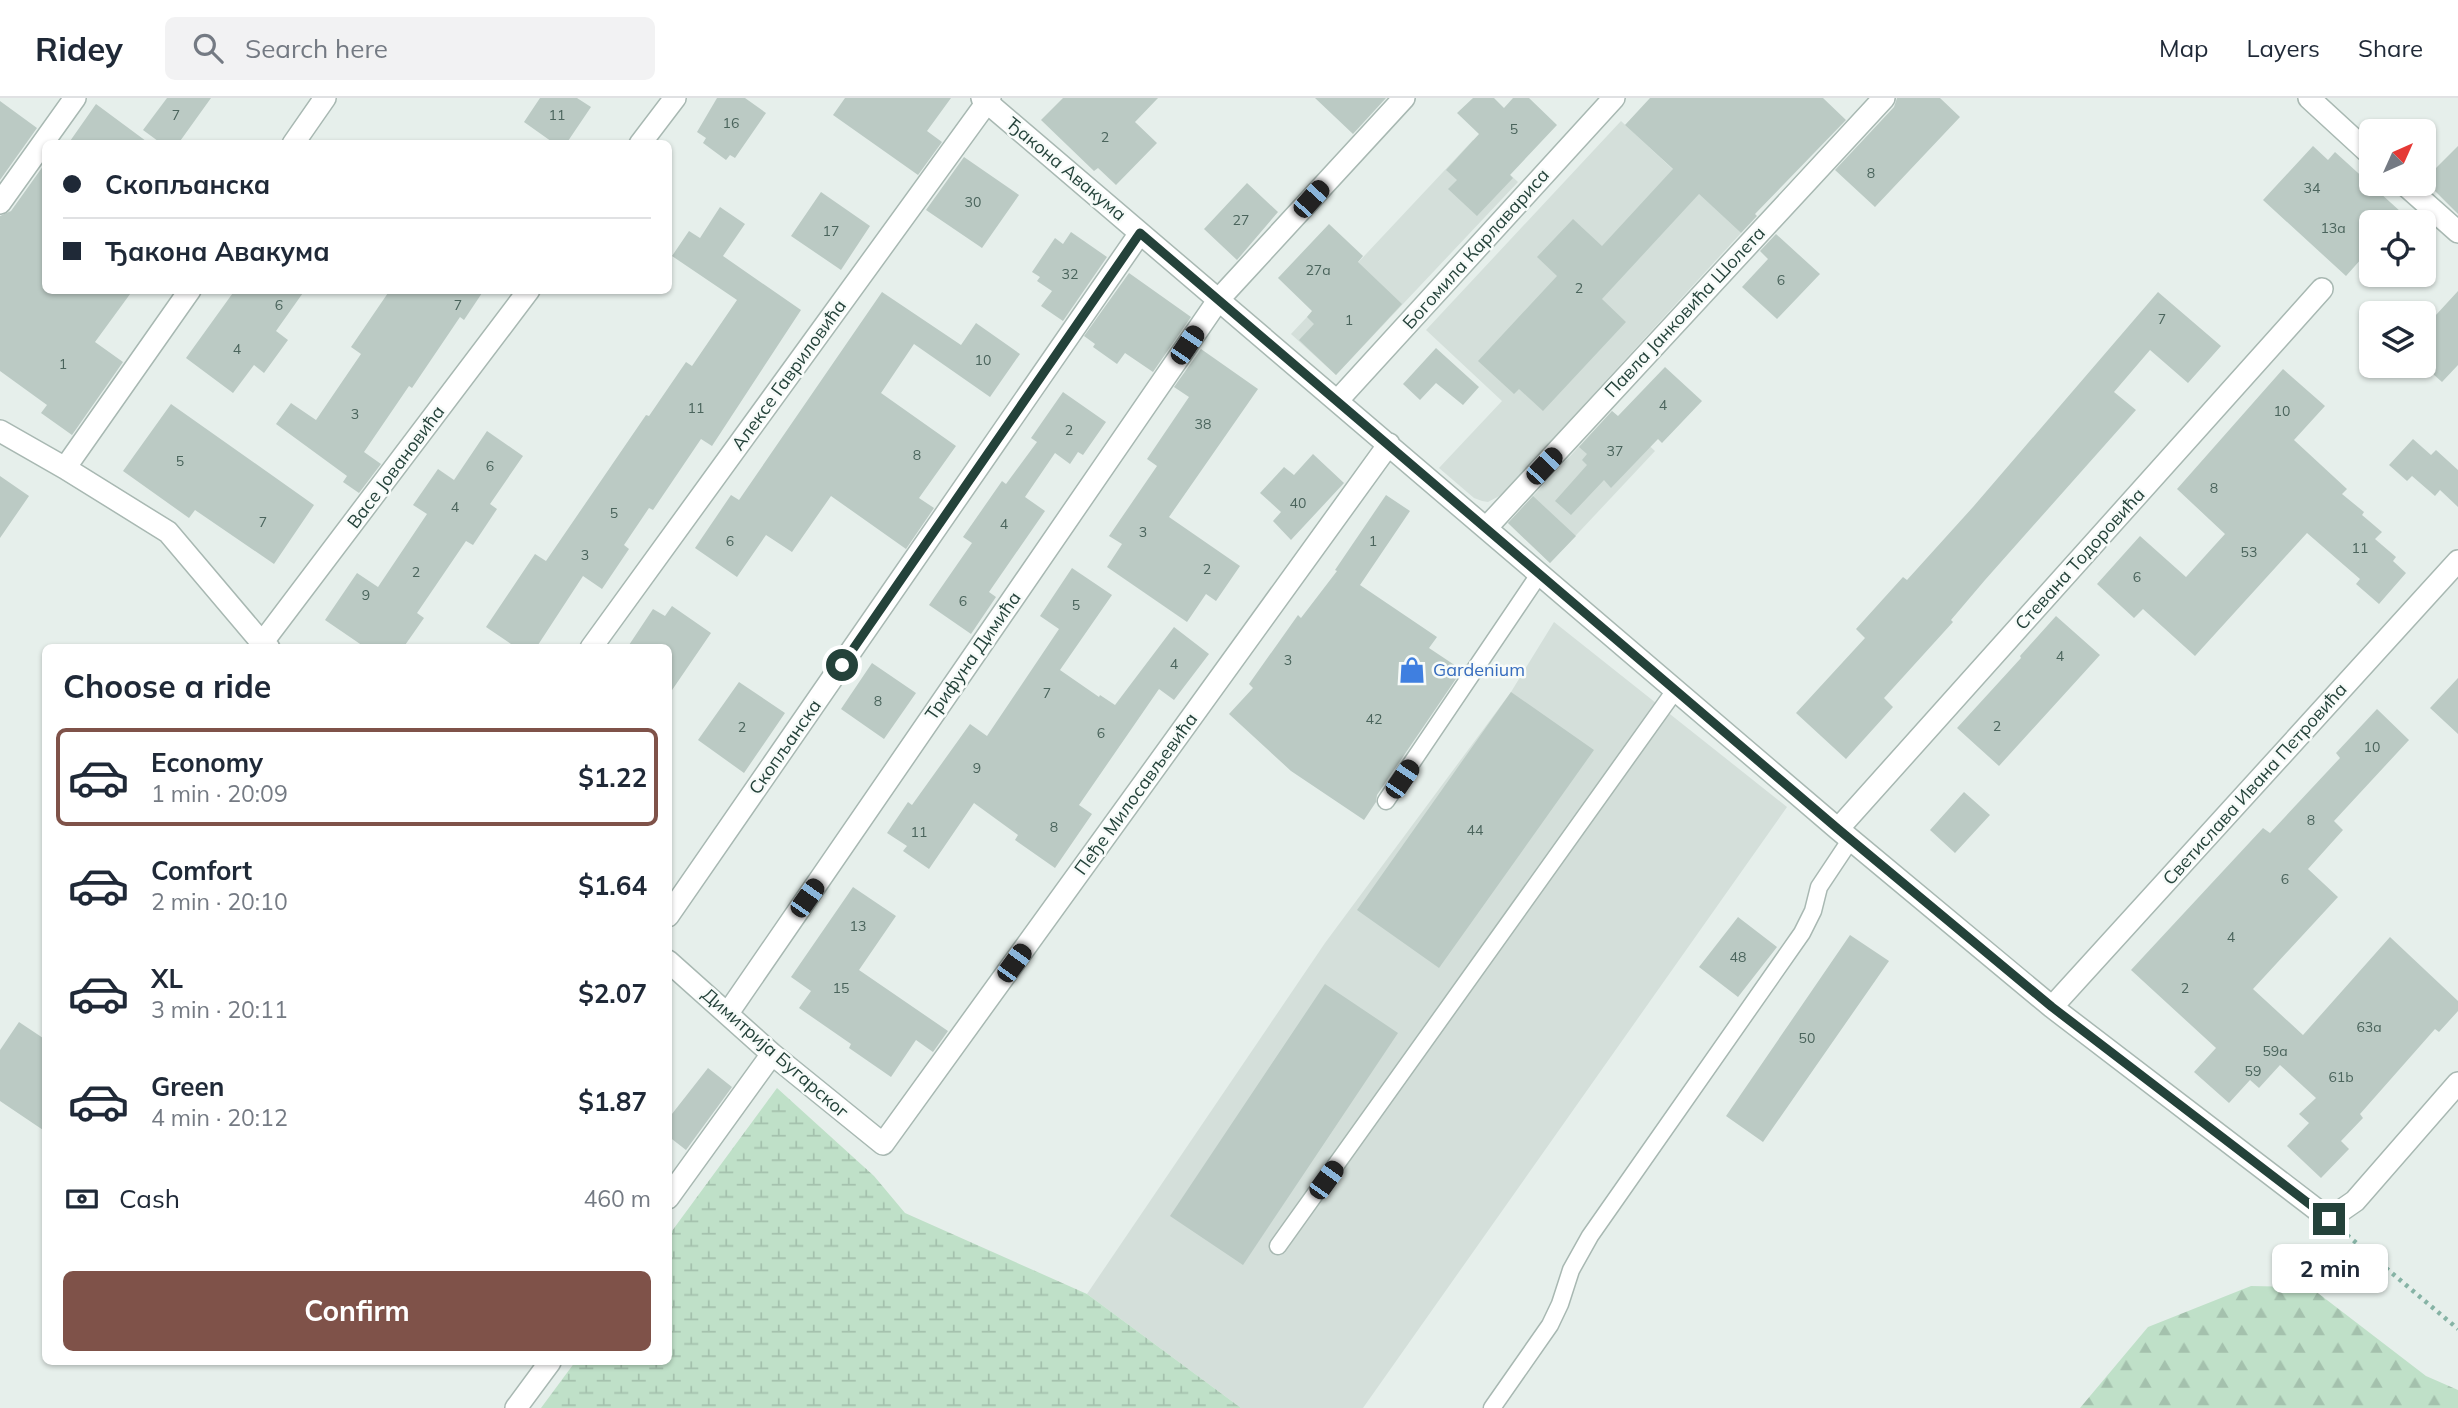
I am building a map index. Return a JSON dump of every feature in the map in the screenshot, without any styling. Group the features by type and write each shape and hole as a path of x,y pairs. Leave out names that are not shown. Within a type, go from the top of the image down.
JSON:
{"street":[{"path":"45,140 75,98"},
{"path":"296,140 326,98"},
{"path":"643,140 675,98"},
{"name":"Трифуна Димића","path":"728,1013 1219,299 1404,98"},
{"name":"Богомила Карлавариса","path":"1338,400 1614,98"},
{"name":"Павла Јанковића Шолета","path":"1487,527 1884,98"},
{"path":"2309,98 2359,144"},
{"name":"Ђакона Авакума","path":"986,99 1845,834 2052,1007 2329,1219"},
{"name":"Алексе Гавриловића","path":"594,644 986,99"},
{"path":"0,203 42,144"},
{"path":"2418,196 2458,232"},
{"name":"Скопљанска","path":"672,910 1140,233"},
{"name":"Стевана Тодоровића","path":"1845,834 2322,289"},
{"path":"65,468 187,294"},
{"name":"Васе Јовановића","path":"267,644 526,294"},
{"path":"0,430 168,532 265,644"},
{"name":"Пеђе Милосављевића","path":"883,1144 1389,444"},
{"name":"Светислава Ивана Петровића","path":"2052,1007 2458,561"},
{"name":"Димитрија Бугарског","path":"672,964 772,1054 883,1144"},
{"path":"672,1192 772,1054"},
{"path":"2329,1219 2355,1201 2458,1083"},
{"path":"516,1408 548,1365"}],"lane":[{"path":"1386,801 1540,573"},
{"path":"1278,1246 1676,689"},
{"path":"1492,1408 1550,1325 1571,1270 1590,1236 1802,933 1813,911 1819,887 1845,834"}],"path":[{"path":"2329,1219 2458,1329"}],"shaded area":[{"path":"1621,121 1741,233 1501,495 1488,502 1474,498 1439,468 1502,401 1426,330"},
{"path":"1473,140 1518,182 1336,375 1291,334"},
{"path":"1612,411 1655,451 1550,563 1508,523"},
{"path":"1554,622 1787,807 1363,1408 1241,1408 1087,1294 1325,943 1511,692"}],"green space":[{"path":"777,1088 874,1176 905,1213 1087,1294 1241,1408 541,1408 573,1365 672,1365 672,1231"},
{"path":"2251,1286 2310,1287 2426,1376 2458,1390 2458,1408 2080,1408 2148,1327"}],"building":[{"path":"167,98 211,98 181,140 157,140 143,130"},
{"path":"540,98 577,98 591,107 569,140 549,140 524,122"},
{"path":"717,98 745,98 766,113 735,158 730,155 726,160 703,143 706,138 697,132"},
{"path":"845,98 951,98 927,131 942,142 918,175 833,115"},
{"path":"1063,98 1158,98 1135,122 1157,143 1116,185 1098,168 1094,171 1041,120"},
{"path":"1315,98 1386,98 1353,134"},
{"path":"1473,98 1494,98 1504,108 1513,98 1529,98 1557,125 1510,175 1513,178 1477,216 1448,189 1457,180 1446,170 1479,134 1457,113"},
{"path":"1650,98 1823,98 1846,120 1755,214 1757,216 1741,233 1699,194 1602,299 1626,322 1543,411 1519,389 1514,394 1478,361 1557,276 1537,257 1573,219 1602,246 1673,169 1625,125"},
{"path":"1897,98 1940,98 1960,117 1875,207 1835,170 1894,107"},
{"path":"0,101 37,128 0,180"},
{"path":"96,104 145,140 71,140"},
{"path":"2313,146 2328,160 2335,152 2359,174 2359,196 2383,196 2399,210 2359,210 2359,261 2346,276 2263,200"},
{"path":"2458,146 2458,214 2436,192 2436,168"},
{"path":"964,157 1019,195 982,248 926,210"},
{"path":"42,168 42,294 130,294 95,342 123,362 72,435 41,413 47,405 0,371 0,216 11,211"},
{"path":"1247,183 1278,212 1237,260 1204,229"},
{"path":"821,192 870,226 841,270 791,236"},
{"path":"720,207 745,224 723,256 801,310 712,446 701,439 653,510 649,508 624,545 629,549 602,589 583,576 539,644 511,644 486,627 535,554 546,561 646,415 649,416 686,362 692,366 737,300 672,256 689,231 700,238"},
{"path":"1329,224 1363,256 1358,262 1402,304 1336,375 1299,340 1314,324 1307,317 1312,311 1278,278"},
{"path":"1071,232 1107,257 1063,321 1041,306 1052,291 1037,281 1040,277 1032,272 1055,238 1063,244"},
{"path":"1776,234 1820,274 1777,319 1742,287 1768,259 1760,251"},
{"path":"1129,273 1191,317 1153,372 1125,353 1117,364 1093,347 1095,344 1084,336"},
{"path":"2458,291 2458,365 2442,382 2436,377 2436,315"},
{"path":"882,292 961,345 976,323 1020,354 990,397 914,344 881,393 956,446 919,498 934,508 906,549 831,496 792,552 766,535 737,577 695,548 731,495 739,500"},
{"path":"2158,292 2221,346 2188,383 2150,350 2114,392 2136,410 1884,698 1893,707 1846,759 1796,713 1865,638 1856,629 1903,577 1907,580 1973,507"},
{"path":"232,294 302,294 276,331 288,340 264,373 254,365 233,393 186,358"},
{"path":"387,294 481,294 464,320 460,317 364,452 381,464 359,493 343,482 347,476 276,424 291,403 316,420 361,354 351,347"},
{"path":"1436,348 1479,387 1463,405 1436,383 1420,400 1403,384"},
{"path":"1201,349 1258,389 1169,517 1240,566 1216,601 1206,594 1187,622 1107,567 1122,544 1109,536 1157,466 1147,459 1189,397 1174,387"},
{"path":"1665,367 1702,401 1662,443 1658,439 1611,488 1604,480 1571,515 1555,501 1587,465 1582,460 1587,454 1579,447 1612,411 1618,416"},
{"path":"2283,369 2325,406 2294,440 2347,489 2342,494 2364,512 2362,515 2382,532 2375,539 2396,557 2393,561 2406,573 2379,604 2356,584 2360,579 2307,533 2195,656 2143,609 2134,618 2097,584 2140,536 2186,577 2225,534 2177,489"},
{"path":"1063,392 1106,422 1083,455 1078,452 1070,464 1055,453 1025,497 1045,511 989,592 996,597 971,634 929,605 972,543 963,537 1002,481 1006,484 1037,442 1031,438"},
{"path":"171,404 314,505 274,564 195,510 189,518 123,471"},
{"path":"487,431 523,456 490,504 497,509 473,545 466,541 417,613 424,618 406,644 360,644 325,620 357,573 378,587 427,514 413,505 438,469 454,480"},
{"path":"2413,439 2431,455 2436,450 2458,470 2458,507 2440,490 2435,496 2412,476 2407,481 2389,465"},
{"path":"1313,454 1344,483 1291,540 1273,521 1281,512 1260,493 1284,467 1294,475"},
{"path":"0,476 29,496 0,538"},
{"path":"1386,495 1410,511 1360,585 1437,637 1429,648 1462,670 1377,795 1376,802 1364,820 1291,771 1229,714 1253,688 1249,684 1298,615 1301,618 1337,571 1335,570"},
{"path":"1533,496 1576,536 1550,563 1508,523"},
{"path":"1072,568 1112,595 1060,670 1099,697 1100,695 1115,705 1174,627 1209,654 1174,700 1159,689 1079,805 1092,814 1055,868 1015,840 1018,835 974,803 929,869 903,851 907,846 887,833 908,802 912,805 970,724 987,736 1059,629 1040,616"},
{"path":"672,606 711,633 672,690 672,644 630,644 653,609 665,616"},
{"path":"2056,616 2100,655 1999,766 1957,728"},
{"path":"872,663 916,693 884,739 841,709"},
{"path":"2458,678 2458,734 2430,708"},
{"path":"739,682 785,713 744,773 698,740"},
{"path":"1511,692 1594,750 1439,968 1357,910"},
{"path":"2377,709 2409,740 2334,821 2343,830 2308,869 2338,897 2253,989 2303,1035 2390,937 2458,1001 2458,1011 2439,1032 2435,1029 2360,1114 2363,1118 2341,1141 2349,1149 2321,1178 2287,1146 2309,1123 2299,1114 2316,1098 2280,1065 2259,1088 2250,1080 2229,1103 2194,1072 2216,1048 2131,970 2263,828 2270,833 2340,758 2336,753"},
{"path":"1964,792 1990,815 1955,853 1930,830"},
{"path":"853,887 896,916 859,970 948,1031 933,1052 916,1040 891,1077 849,1048 851,1044 799,1008 811,991 791,977"},
{"path":"1738,917 1777,947 1738,997 1699,967"},
{"path":"1850,935 1889,961 1763,1142 1726,1116"},
{"path":"1325,984 1398,1033 1243,1265 1170,1216"},
{"path":"19,1022 42,1037 42,1129 0,1101 0,1050"},
{"path":"708,1068 732,1087 686,1150 672,1139 672,1114"}],"place":[{"name":"Gardenium","path":"1412,670"}],"route":[{"path":"842,665 1140,233 1838,829 2052,1007 2329,1219"}]}
